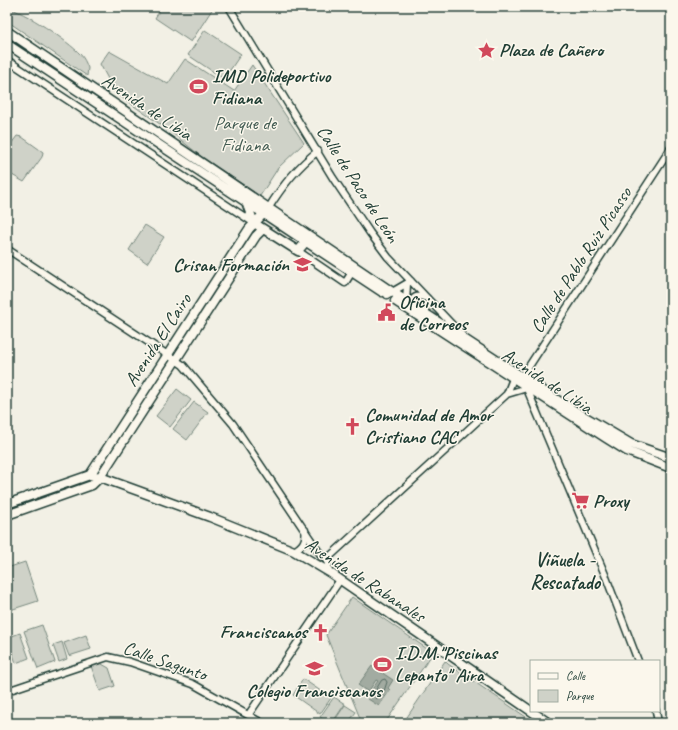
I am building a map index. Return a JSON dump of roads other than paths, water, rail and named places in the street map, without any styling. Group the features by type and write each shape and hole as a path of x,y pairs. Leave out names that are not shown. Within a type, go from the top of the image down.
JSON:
{"main road":[{"name":"Avenida de Libia","path":"7,31 266,211 389,294"},
{"name":"Avenida de Libia","path":"7,44 246,202 266,211"},
{"path":"246,202 254,223 266,211"},
{"name":"Avenida de Libia","path":"254,223 298,252"},
{"name":"Avenida El Cairo","path":"90,475 254,223"},
{"name":"Avenida El Cairo","path":"7,515 92,485 100,477 257,234 263,229"},
{"name":"Avenida de Libia","path":"308,239 352,272 596,424 631,444 671,458"},
{"path":"298,252 308,239"},
{"name":"Avenida de Libia","path":"408,306 469,342 517,376 527,388 627,451 671,468"},
{"path":"7,504 90,475 100,477"},
{"name":"Avenida de Rabanales","path":"100,477 210,516 294,551 329,572 530,710"},
{"name":"Avenida de Rabanales","path":"532,712 549,723"}],"street":[{"name":"Calle de Paco de León","path":"229,7 366,227 409,282 428,298 469,342"},
{"name":"Avenida de Libia","path":"7,60 254,223"},
{"name":"Calle de Pablo Ruiz Picasso","path":"508,394 517,376 671,148"},
{"path":"266,211 289,177 306,160 318,151"},
{"path":"7,249 184,364 233,424 321,554 327,559 329,572"},
{"name":"Avenida de Libia","path":"298,252 345,283 352,272"},
{"path":"389,294 409,282"},
{"path":"408,306 409,282"},
{"path":"408,306 413,298 418,296 428,298"},
{"path":"327,559 508,394 527,388 606,578 638,660"},
{"path":"294,551 300,548 304,542 306,536 304,529"},
{"path":"249,714 340,580"},
{"name":"Calle Sagunto","path":"7,691 108,657 130,662 193,684 249,714 262,723"},
{"path":"656,712 658,723"}],"water":[{"path":"372,666 393,680 388,688 390,690 379,706 368,699 370,696 368,695 378,681 376,680 368,692 358,685"}],"place":[{"name":"Plaza de Cañero","path":"486,50"},
{"name":"IMD Polideportivo Fidiana","path":"199,87"},
{"name":"Crisan Formación","path":"302,265"},
{"name":"Oficina de Correos","path":"386,313"},
{"name":"Comunidad de Amor Cristiano CAC","path":"352,426"},
{"name":"Proxy","path":"580,501"},
{"name":"Franciscanos","path":"320,632"},
{"name":"I.D.M.\"Piscinas Lepanto\" Aira","path":"382,664"},
{"name":"Colegio Franciscanos","path":"314,668"}],"district":[{"name":"Viñuela - Rescatado","path":"565,570"}],"park label":[{"name":"Parque de Fidiana","path":"245,134"}]}
